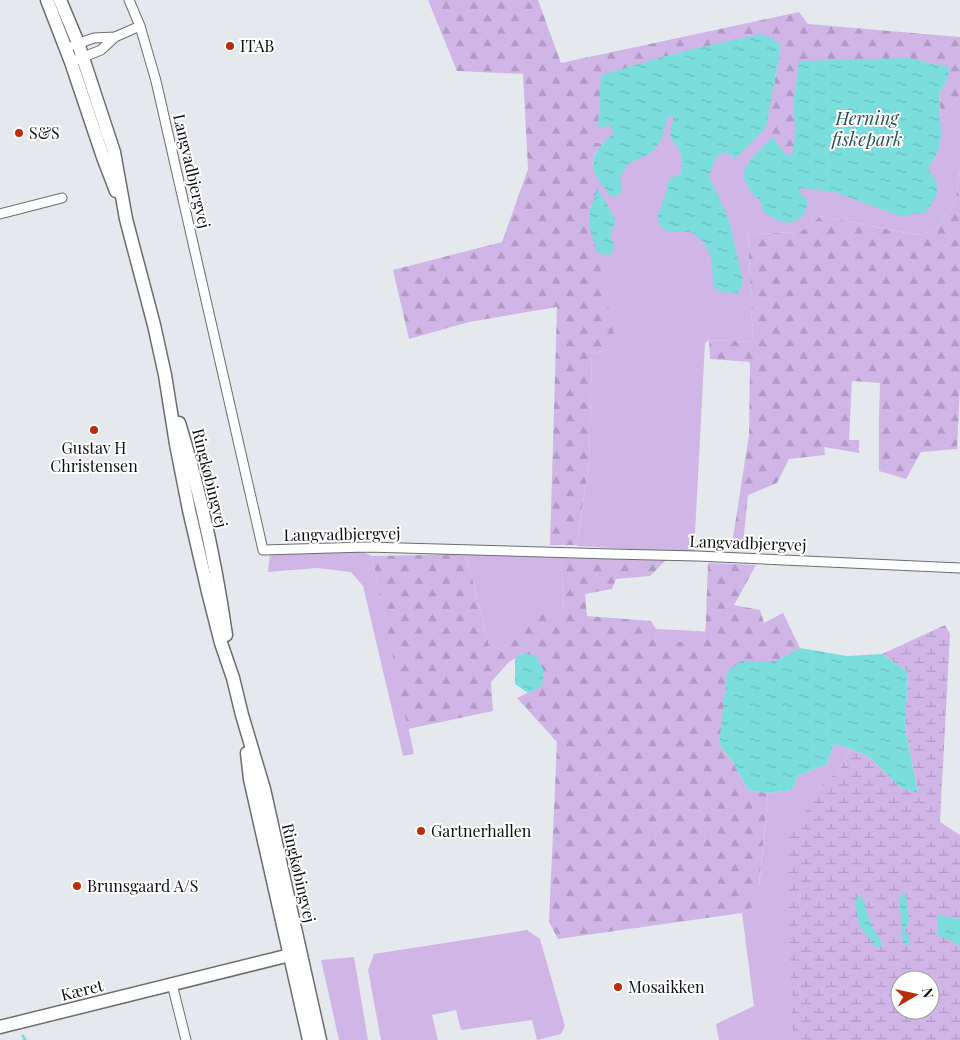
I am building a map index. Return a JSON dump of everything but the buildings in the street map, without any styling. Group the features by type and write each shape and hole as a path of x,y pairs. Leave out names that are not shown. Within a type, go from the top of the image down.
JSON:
{"street":[{"path":"47,0 72,46 82,58 101,50 114,37"},
{"path":"60,0 72,46"},
{"name":"Langvadbjergvej","path":"129,0 140,26 156,81 263,550 366,547 601,553 960,568"},
{"path":"72,46 94,38 114,37 140,26"},
{"name":"Ringkøbingvej","path":"82,58 114,152 126,219 165,375 188,510 221,643 233,678 264,790 320,1040"},
{"name":"Ringkøbingvej","path":"82,58 103,157 126,219"},
{"path":"0,214 62,198"},
{"name":"Ringkøbingvej","path":"242,716 250,778 309,1040"},
{"name":"Kæret","path":"0,1027 290,955"},
{"path":"172,984 186,1040"}],"green space":[{"path":"428,0 538,0 561,63 799,12 808,24 960,37 960,95 941,116 939,93 948,79 793,108 796,138 792,155 787,156 766,127 781,47 601,75 598,127 584,141 604,144 595,154 592,165 598,189 590,208 590,229 597,252 617,349 592,353 589,461 577,545 550,545 557,307 469,322 409,339 393,270 502,242 528,169 523,74 457,71"},
{"path":"601,75 939,93 941,116 960,95 960,171 955,202 936,230 917,235 821,216 800,232 748,234 753,342 709,340 705,343 694,553 577,546 589,461 592,353 616,349 590,229 592,165 603,144 583,141"},
{"path":"960,171 960,384 957,449 921,452 906,479 879,471 880,383 852,381 849,440 859,440 859,453 824,447 825,455 789,459 777,483 748,495 743,544 732,544 749,435 750,362 710,359 709,340 753,342 748,234 800,232 821,216 916,235 936,230 955,202"},
{"path":"363,552 372,556 414,754 403,756 363,586 351,572 317,568 268,572 270,553"},
{"path":"466,554 561,558 564,612 533,612 509,653 489,645"},
{"path":"466,554 489,645 509,653 511,626 533,612 564,611 561,558 667,559 650,576 616,579 612,589 585,594 587,616 651,621 664,642 705,642 708,563 756,565 734,605 760,610 764,623 783,613 800,648 776,661 741,661 719,744 732,761 748,790 768,793 757,905 742,913 558,939 549,922 557,742 517,698 541,686 523,653 508,663 491,682 493,711 408,729 372,556"},
{"path":"569,624 714,632 713,802 759,887 768,793 792,790 798,776 827,764 834,744 851,749 838,773 825,780 793,1035 786,1040 719,1040 716,1024 754,1006 742,913 757,905"},
{"path":"945,625 950,634 940,822 960,835 960,1040 786,1040 793,1035 786,843 825,780 838,773 851,749 869,757 901,788 918,793 905,728 908,672 882,654"},
{"path":"527,930 540,939 565,1026 561,1034 537,1040 532,1020 461,1030 456,1010 432,1015 438,1040 381,1040 368,970 374,954"},
{"path":"354,957 368,1040 339,1040 321,960"}],"water":[{"path":"761,34 774,39 781,47 766,127 735,159 729,153 717,155 709,176 729,220 743,282 738,293 719,292 714,287 711,257 704,242 691,232 669,232 661,227 657,218 669,179 682,173 682,155 670,136 674,115 669,115 661,140 651,153 628,164 620,177 622,192 613,198 594,172 593,159 598,150 614,132 610,126 598,127 601,75 680,52"},
{"name":"Herning fiskepark","path":"908,58 949,67 948,79 939,93 941,137 938,152 928,168 936,182 937,190 934,200 927,211 921,214 900,216 834,192 801,188 798,192 808,202 804,214 796,221 781,221 771,217 762,210 762,203 747,184 744,172 752,158 772,137 787,156 792,155 795,121 793,108 799,61"},
{"path":"598,189 614,217 615,224 610,235 614,244 614,250 608,255 597,252 590,229 590,208"},
{"path":"800,648 847,656 882,654 908,672 905,728 918,793 901,788 869,757 834,744 827,764 798,776 792,790 768,793 748,790 732,761 719,744 727,672 741,661 776,661"},
{"path":"523,653 536,656 544,671 542,686 528,693 515,684 515,658"},
{"path":"906,895 909,921 905,930 910,939 910,945 907,946 903,943 900,908 900,896"},
{"path":"858,896 863,899 871,925 883,946 876,947 859,925 855,901"},
{"path":"938,915 960,919 960,946 944,937 938,936"}],"waterway":[{"path":"23,1036 25,1040"}],"place":[{"name":"ITAB","path":"230,46"},
{"name":"S&S","path":"19,133"},
{"name":"Gustav H Christensen","path":"94,430"},
{"name":"Gartnerhallen","path":"421,831"},
{"name":"Brunsgaard A/S","path":"77,886"},
{"name":"Mosaikken","path":"618,987"}]}
